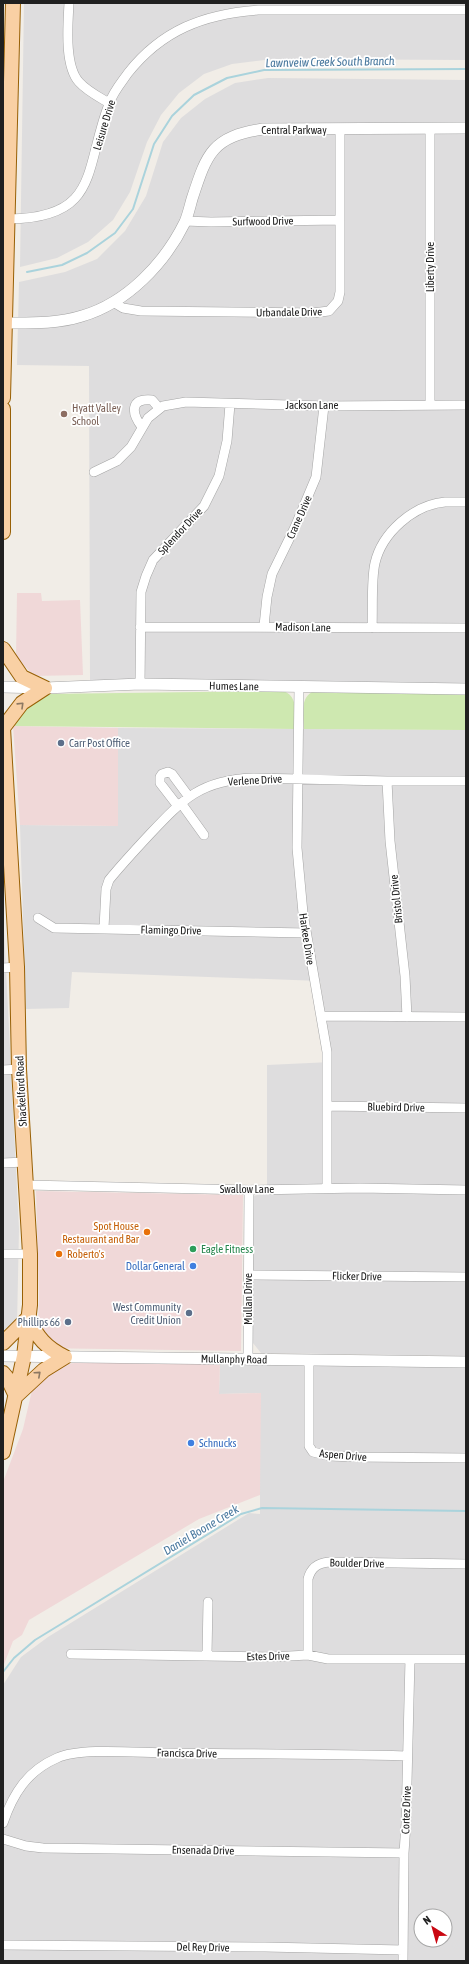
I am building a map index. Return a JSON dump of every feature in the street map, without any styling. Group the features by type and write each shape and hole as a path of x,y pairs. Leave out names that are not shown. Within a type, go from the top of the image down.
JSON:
{"main road":[{"path":"3,398 4,322 9,219 13,3"},
{"path":"3,409 3,532"},
{"path":"3,649 22,677 45,688"},
{"path":"3,728 22,703 45,688"},
{"name":"Shackelford Road","path":"3,728 10,968 19,1069 30,1254 28,1318 24,1356 3,1452"},
{"path":"3,1344 28,1318 43,1343 52,1351 65,1357"},
{"path":"3,1373 8,1379 16,1396 44,1370 65,1357"}],"street":[{"path":"69,3 68,42 72,70 78,81 87,90 109,103"},
{"name":"Leisure Drive","path":"9,219 31,219 46,216 64,208 78,195 88,178 95,158 109,103 118,86 137,62 149,50 193,22 210,17 258,10 466,10"},
{"name":"Central Parkway","path":"4,322 35,323 67,320 93,312 113,302 138,283 166,252 186,221 202,166 219,144 233,135 263,129 466,128"},
{"name":"Urbandale Drive","path":"113,302 123,308 141,311 316,313 329,311 338,301 340,292 340,129"},
{"name":"Liberty Drive","path":"430,129 430,404"},
{"name":"Surfwood Drive","path":"186,221 340,220"},
{"path":"94,472 117,461 131,446 148,418 159,408 152,400 143,399 137,402 135,406 135,415 142,427"},
{"name":"Jackson Lane","path":"159,408 186,402 324,406 430,404 466,405"},
{"name":"Splendor Drive","path":"140,684 141,592 153,560 204,506 219,476 227,441 230,404"},
{"name":"Crane Drive","path":"264,626 267,597 272,574 296,527 316,477 324,406"},
{"path":"372,628 375,563 393,528 408,517 434,504 444,502 466,502"},
{"name":"Madison Lane","path":"140,627 264,626 466,628"},
{"name":"Humes Lane","path":"3,687 45,688 140,684 299,688 466,689"},
{"name":"Harkee Drive","path":"299,688 297,778 298,876 306,933 322,1016 327,1052 327,1188"},
{"path":"189,797 172,774 168,772 162,774 160,777 160,783 204,835"},
{"name":"Verlene Drive","path":"104,928 106,890 109,880 179,804 211,786 236,779 297,778 387,781 466,780"},
{"name":"Bristol Drive","path":"387,781 390,841 405,976 407,1016"},
{"name":"Flamingo Drive","path":"38,918 54,928 306,933"},
{"path":"322,1016 466,1017"},
{"path":"3,1070 19,1069"},
{"name":"Bluebird Drive","path":"327,1106 466,1108"},
{"path":"3,1163 25,1162"},
{"name":"Swallow Lane","path":"27,1185 249,1190 327,1188 466,1190"},
{"name":"Mullan Drive","path":"248,1359 249,1190"},
{"path":"3,1254 30,1254"},
{"name":"Flicker Drive","path":"249,1275 466,1277"},
{"name":"Mullanphy Road","path":"3,1356 466,1362"},
{"name":"Aspen Drive","path":"309,1360 309,1446 313,1452 330,1456 354,1457 466,1458"},
{"name":"Boulder Drive","path":"308,1655 308,1579 310,1571 315,1566 329,1562 466,1564"},
{"path":"207,1655 208,1602"},
{"name":"Estes Drive","path":"70,1654 271,1657 308,1655 328,1659 466,1659"},
{"name":"Cortez Drive","path":"403,1961 406,1756 409,1732 410,1659"},
{"name":"Francisca Drive","path":"3,1823 9,1804 16,1791 35,1771 58,1757 71,1754 136,1752 406,1756"},
{"name":"Ensenada Drive","path":"3,1839 26,1846 43,1848 404,1853"},
{"name":"Del Rey Drive","path":"3,1945 265,1947 403,1950"}],"shaded area":[{"path":"24,3 466,3 466,60 273,59 232,64 204,74 179,93 161,115 147,142 130,192 113,220 88,242 57,258 20,267"},
{"path":"268,78 466,80 466,684 90,680 89,366 17,365 19,282 65,272 97,259 125,231 146,196 163,142 181,118 205,99 235,83"},
{"path":"17,593 41,593 42,601 80,600 83,675 34,676 16,657"},
{"path":"13,726 118,728 118,826 20,825"},
{"path":"118,728 466,730 466,1356 261,1353 253,1343 253,1200 254,1196 267,1194 267,1065 331,1062 320,981 72,972 69,1008 26,1009 20,825 118,826"},
{"path":"3,909 19,1229 17,1325 3,1344"},
{"path":"36,1191 243,1195 241,1351 37,1348 39,1299"},
{"path":"220,1363 466,1366 466,1961 3,1961 3,1685 21,1657 48,1637 249,1513 260,1514 260,1393 219,1394"},
{"path":"220,1363 219,1394 261,1393 260,1495 199,1519 29,1620 22,1635 13,1641 3,1667 3,1482 23,1429 33,1386 65,1364"}],"green space":[{"path":"283,691 292,697 294,702 295,729 13,726 18,712 45,694"},
{"path":"312,692 466,693 466,730 304,729 303,709 305,699"}],"waterway":[{"name":"Lawnveiw Creek South Branch","path":"27,272 62,265 87,253 115,233 133,209 154,144 172,116 194,95 227,78 264,70 466,69"},
{"name":"Daniel Boone Creek","path":"3,1672 14,1658 35,1640 241,1514 262,1508 466,1511"}],"place":[{"name":"Hyatt Valley School","path":"64,414"},
{"name":"Carr Post Office","path":"61,743"},
{"name":"Spot House Restaurant and Bar","path":"147,1232"},
{"name":"Eagle Fitness","path":"193,1249"},
{"name":"Roberto's","path":"59,1254"},
{"name":"Dollar General","path":"193,1266"},
{"name":"West Community Credit Union","path":"189,1313"},
{"name":"Phillips 66","path":"68,1322"},
{"name":"Schnucks","path":"191,1443"}]}
